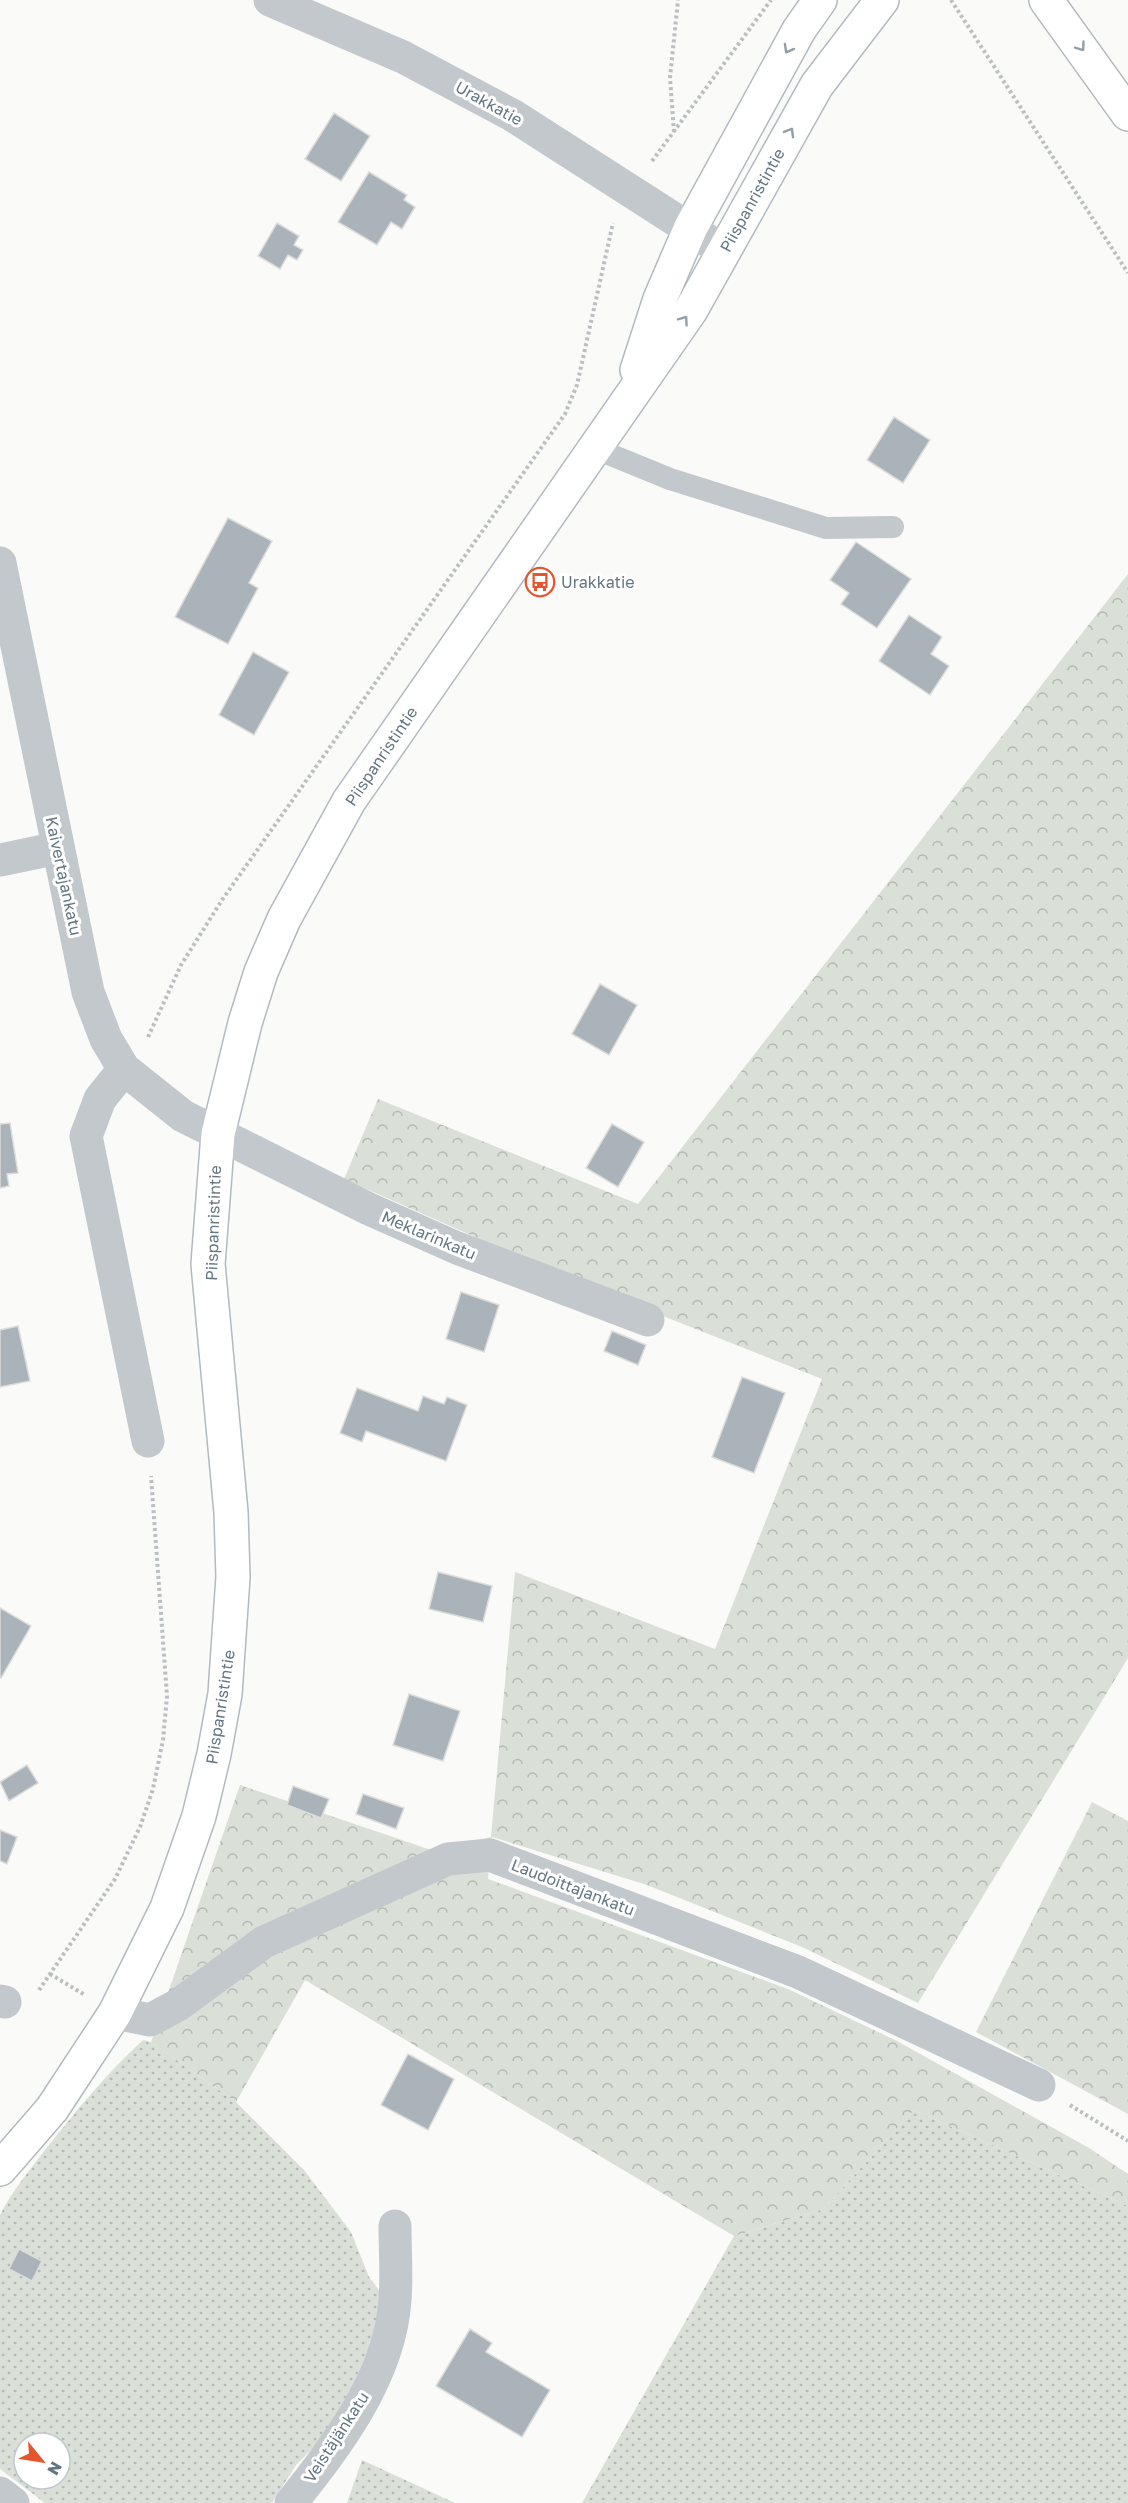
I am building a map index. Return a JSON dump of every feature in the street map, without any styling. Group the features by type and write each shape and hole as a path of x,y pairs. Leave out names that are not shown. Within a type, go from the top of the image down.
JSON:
{"main road":[{"name":"Piispanristintie","path":"626,403 660,299 691,227 799,30 820,0"},
{"name":"Piispanristintie","path":"0,2169 52,2109 115,2013 167,1908 184,1862 209,1774 225,1694 233,1577 231,1512 208,1264 218,1134 245,1023 261,972 300,889 349,801 691,310 818,85 882,0"},
{"path":"1046,0 1128,114"}],"street":[{"name":"Urakkatie","path":"270,0 403,57 512,115 691,227 724,251"},
{"name":"Kaivertajankatu","path":"0,563 88,992 106,1039 124,1069 183,1116 218,1134"},
{"path":"0,860 58,848"},
{"path":"124,1069 100,1099 86,1136 148,1441"},
{"name":"Meklarinkatu","path":"218,1134 369,1209 457,1248 648,1320"},
{"name":"Laudoittajankatu","path":"115,2013 150,2020 178,2005 264,1942 448,1859 490,1856 798,1972 1039,2085"},
{"name":"Veistäjänkatu","path":"291,2503 330,2452 355,2413 372,2381 386,2344 395,2301 395,2226"}],"lane":[{"path":"594,448 670,478 826,528 893,527"}],"path":[{"path":"674,132 670,78 678,0"},
{"path":"124,1069 154,1028 181,965 222,900 565,414 577,385 585,353 610,229 630,189 771,0"},
{"path":"951,0 1128,273"},
{"path":"50,1974 115,1879 140,1827 153,1789 163,1740 167,1696 148,1441"},
{"path":"1039,2085 1128,2141"}],"green space":[{"path":"1128,574 1128,1658 918,2003 802,1947 647,1885 492,1837 488,1879 788,1989 897,2041 1089,2148 1128,2174 1128,2206 914,2110 823,2209 734,2236 305,1980 236,2102 151,2042 240,1785 434,1851 491,1837 515,1572 715,1649 822,1379 577,1282 344,1179 378,1099 638,1204"},
{"path":"1092,1802 1128,1821 1128,2114 976,2032"},
{"path":"143,2040 151,2042 236,2102 304,2170 351,2232 369,2277 382,2294 371,2344 336,2425 296,2465 272,2503 45,2503 29,2491 72,2491 72,2431 12,2431 12,2478 0,2469 0,2215 21,2181 116,2066"},
{"path":"914,2110 1128,2206 1128,2503 582,2503 734,2236 823,2209"},
{"path":"362,2460 455,2503 347,2503"}],"building":[{"path":"334,113 370,136 341,181 305,159"},
{"path":"369,172 407,195 404,200 415,207 402,229 391,222 377,245 338,222"},
{"path":"277,223 299,236 294,245 303,250 297,260 288,255 280,269 258,256"},
{"path":"894,417 930,440 903,483 867,460"},
{"path":"228,518 272,541 249,583 258,588 228,644 175,617"},
{"path":"856,542 911,579 877,628 841,604 849,593 830,580"},
{"path":"909,615 942,637 931,654 949,666 930,695 879,661"},
{"path":"253,652 289,672 254,735 219,715"},
{"path":"600,984 637,1005 609,1055 572,1034"},
{"path":"10,1123 18,1173 7,1174 9,1186 0,1188 0,1124"},
{"path":"612,1124 644,1142 618,1187 586,1168"},
{"path":"461,1292 499,1305 484,1352 446,1339"},
{"path":"18,1326 30,1381 0,1387 0,1330"},
{"path":"612,1331 646,1345 638,1365 604,1351"},
{"path":"742,1377 785,1393 754,1473 712,1457"},
{"path":"357,1388 418,1411 423,1396 444,1404 447,1397 467,1405 446,1461 366,1431 362,1442 340,1433"},
{"path":"438,1572 492,1586 483,1622 429,1609"},
{"path":"0,1608 31,1626 1,1678 0,1677"},
{"path":"409,1694 460,1711 443,1761 393,1745"},
{"path":"27,1765 38,1783 9,1801 0,1782"},
{"path":"293,1786 329,1799 321,1818 287,1805"},
{"path":"363,1794 404,1808 396,1829 356,1814"},
{"path":"0,1830 17,1837 7,1864 0,1861"},
{"path":"408,2054 454,2079 428,2130 381,2105"},
{"path":"19,2249 42,2261 32,2281 9,2269"},
{"path":"470,2329 492,2343 486,2352 550,2390 522,2437 436,2386"}],"place":[{"name":"Urakkatie","path":"540,582"}]}
